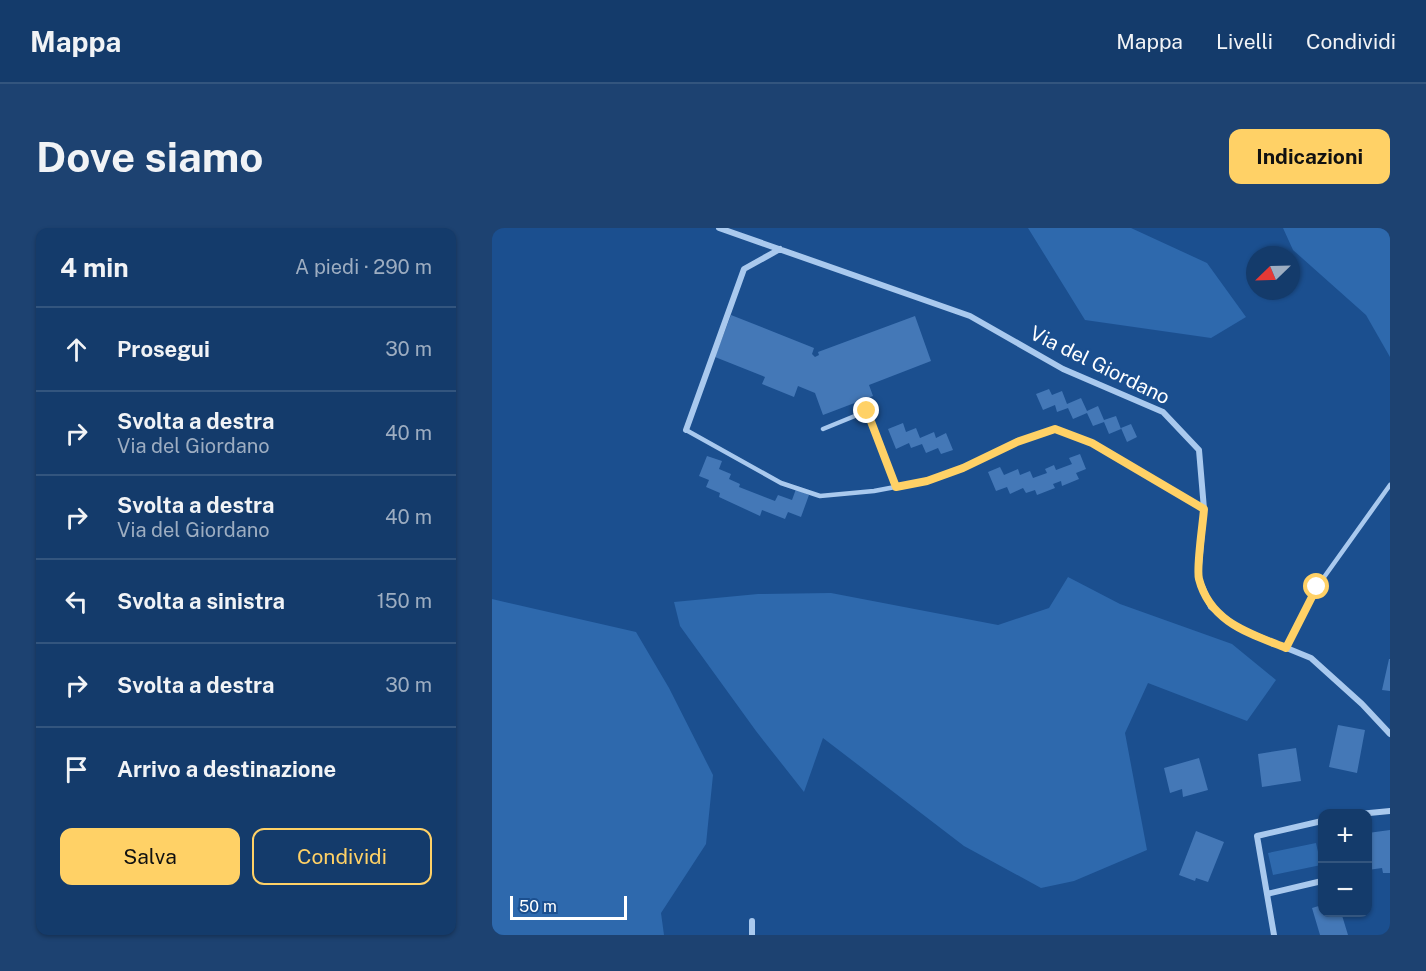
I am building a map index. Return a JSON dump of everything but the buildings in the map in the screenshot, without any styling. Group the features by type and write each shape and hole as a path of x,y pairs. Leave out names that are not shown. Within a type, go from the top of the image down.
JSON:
{"street":[{"name":"Via del Giordano","path":"719,228 970,316 1064,369 1163,412 1199,450 1204,509 1198,577 1211,607 1238,628 1311,658 1362,704 1390,734"},
{"path":"686,430 744,269 780,249"},
{"path":"1372,812 1390,811"},
{"path":"1274,935 1257,836 1318,822"},
{"path":"1267,894 1318,882"},
{"path":"752,935 753,921"}],"lane":[{"path":"823,429 867,411 896,487"},
{"path":"686,430 781,483 820,496 927,481 963,468 1017,442 1055,429 1092,443 1204,509"},
{"path":"1286,648 1317,587 1390,486"}],"shaded area":[{"path":"1028,228 1131,228 1207,263 1246,317 1211,338 1085,320"},
{"path":"1283,228 1390,228 1390,357 1366,315 1300,256 1300,246 1291,246"},
{"path":"1068,577 1120,604 1232,644 1276,680 1247,721 1148,683 1125,733 1147,850 1074,881 1041,888 964,846 823,738 804,792 756,731 680,626 674,602 758,594 831,593 998,625 1049,608"},
{"path":"492,599 636,632 669,688 713,775 706,844 661,913 664,935 492,935"},
{"path":"1316,843 1318,866 1273,875 1268,853"}],"route":[{"path":"867,411 896,487 927,481 963,468 1017,442 1055,429 1092,443 1204,509 1198,577 1211,607 1238,628 1286,648 1317,587"}]}
